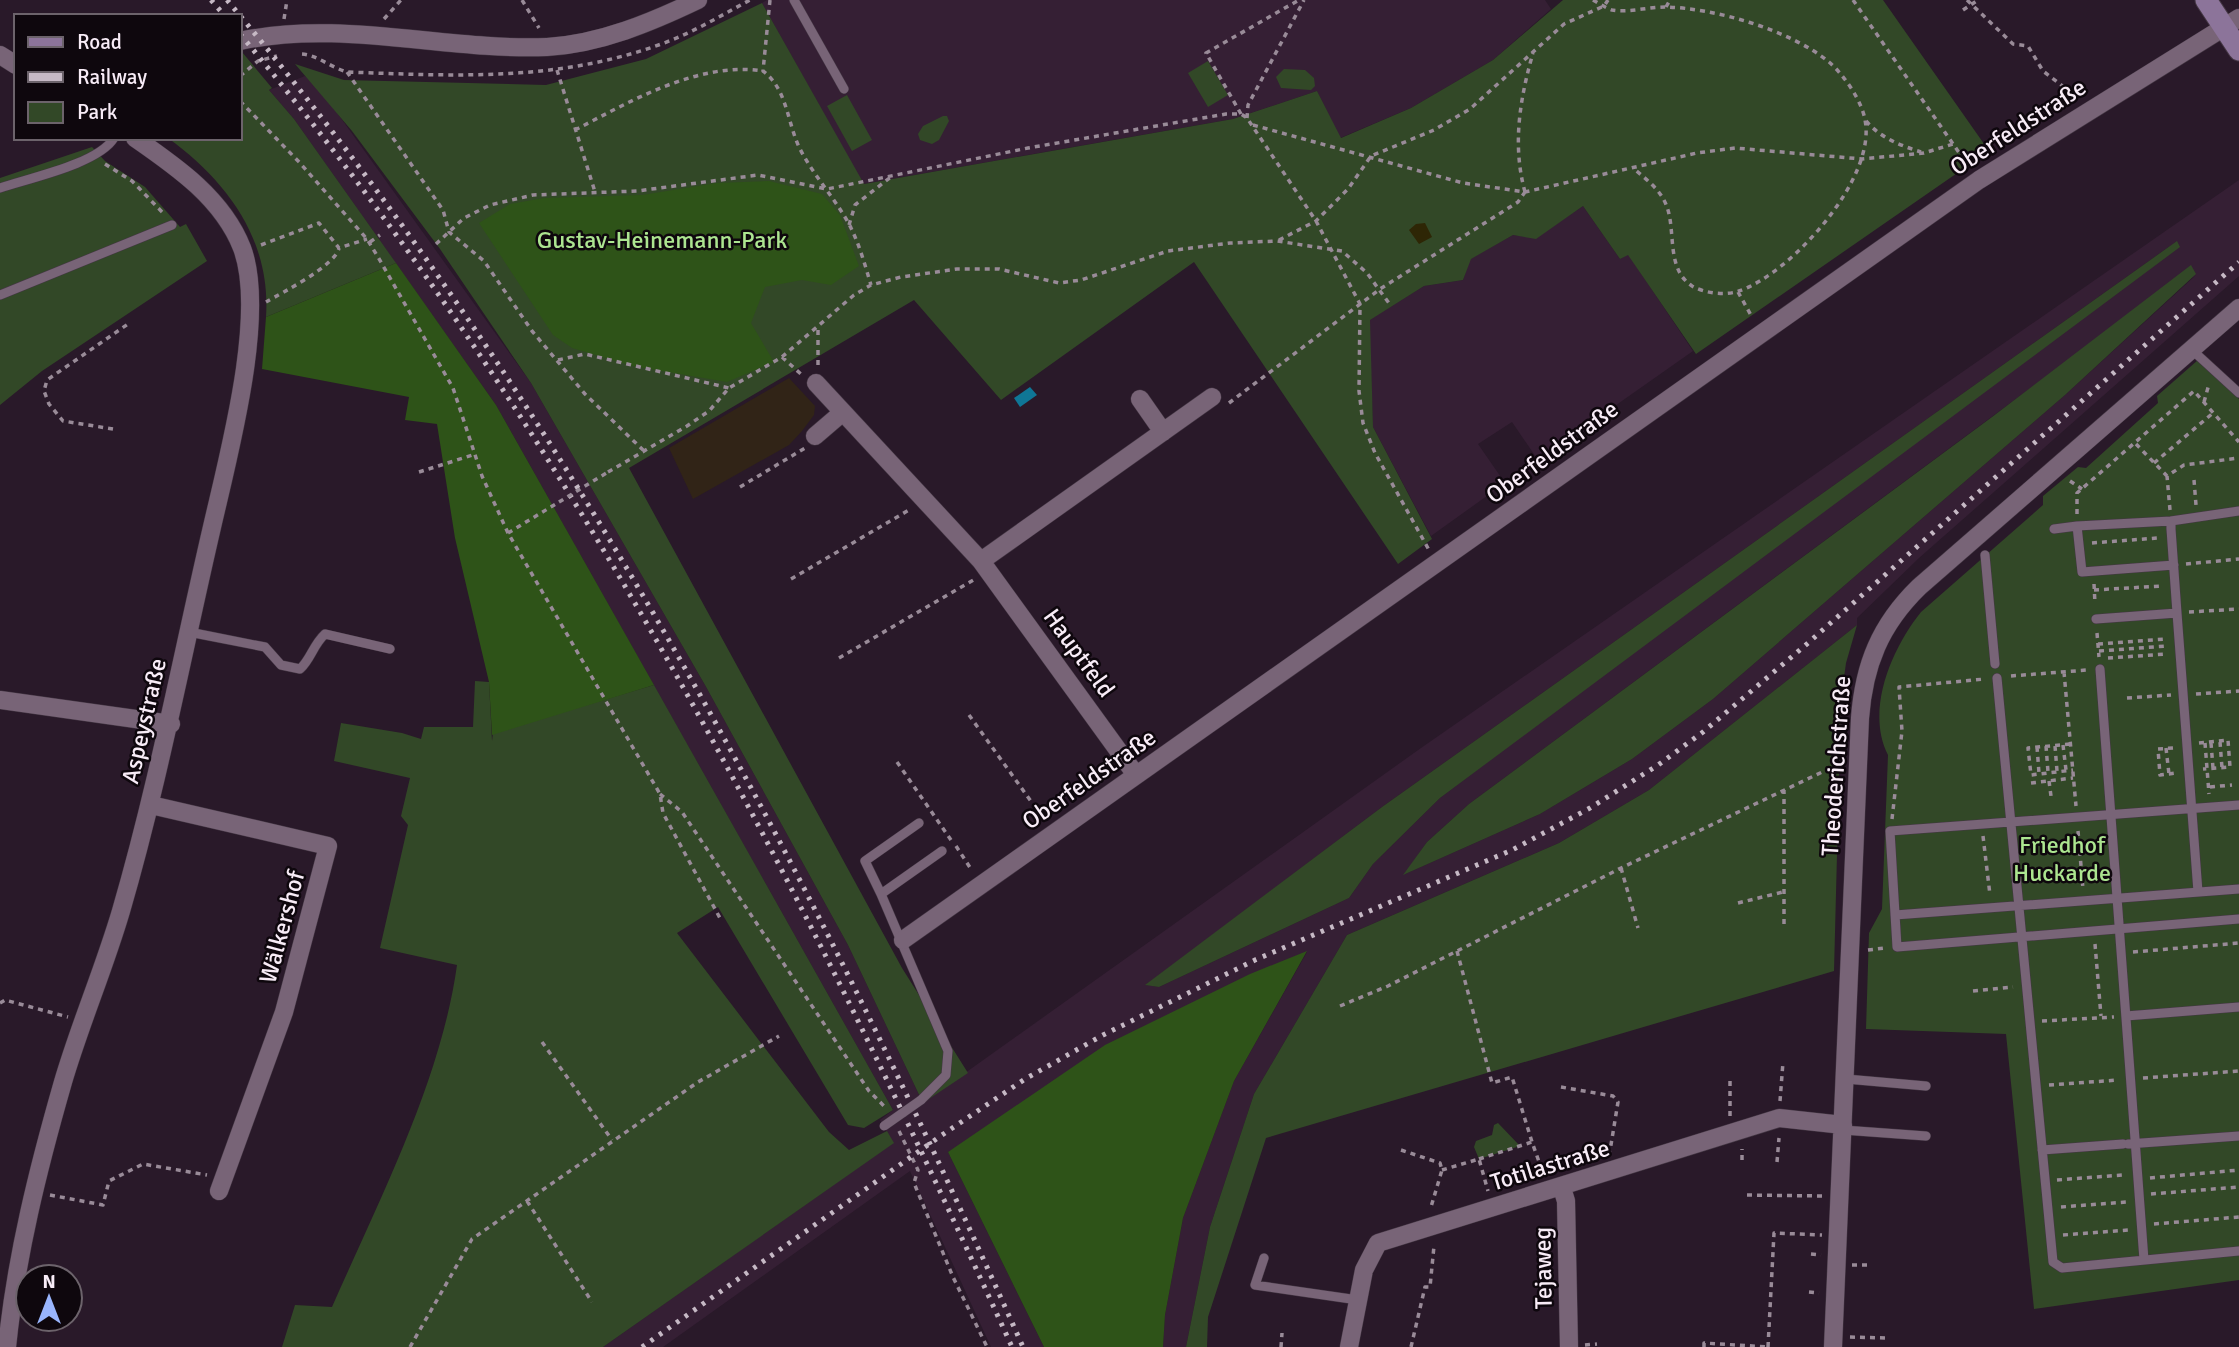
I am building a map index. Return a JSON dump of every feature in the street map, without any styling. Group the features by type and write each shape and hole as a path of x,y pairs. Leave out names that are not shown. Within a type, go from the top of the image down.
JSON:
{"street":[{"path":"242,41 273,36 343,35 550,47 648,24 698,0"},
{"path":"2206,0 2231,22 2239,50"},
{"name":"Oberfeldstraße","path":"902,940 1979,180 2231,22"},
{"name":"Aspeystraße","path":"7,1347 24,1229 63,1081 120,915 171,724 225,470 251,325 250,283 243,252 223,215 203,190 138,140"},
{"name":"Theoderichstraße","path":"1833,1341 1864,678 1890,618 1919,587 2239,308"},
{"name":"Hauptfeld","path":"816,383 985,566 1136,775"},
{"path":"985,566 1212,397"},
{"path":"1140,399 1163,432"},
{"path":"815,436 843,412"},
{"path":"0,701 171,724"},
{"name":"Wälkershof","path":"150,806 328,846 284,1012 221,1184"},
{"name":"Totilastraße","path":"1349,1347 1364,1270 1378,1243 1607,1173 1695,1152 1730,1134 1779,1118 1843,1128"},
{"name":"Tejaweg","path":"1556,1190 1566,1201 1569,1347"}],"lane":[{"path":"794,0 844,89"},
{"path":"0,188 90,157 105,149 112,140"},
{"path":"0,295 172,225"},
{"path":"2191,349 2239,393"},
{"path":"2054,528 2171,521 2239,511"},
{"path":"2171,521 2198,892"},
{"path":"2077,526 2082,572 2174,565"},
{"path":"1985,555 1996,664"},
{"path":"2096,619 2177,613"},
{"path":"189,632 265,647 281,665 300,669 307,662 315,644 325,635 390,649"},
{"path":"2099,664 2126,1016 2129,1144 2137,1176 2144,1260"},
{"path":"1997,678 2053,1262 2062,1268 2239,1251"},
{"path":"2239,805 1890,831 1897,947 2239,919"},
{"path":"884,1126 921,1100 947,1075 948,1051 902,940 865,861 919,823"},
{"path":"881,894 942,851"},
{"path":"1895,915 2239,889"},
{"path":"2126,1016 2239,1007"},
{"path":"1846,1079 1926,1086"},
{"path":"1843,1128 1926,1136"},
{"path":"2042,1150 2239,1136"},
{"path":"1264,1258 1255,1285 1358,1300"}],"path":[{"path":"522,0 550,47"},
{"path":"300,54 312,55 328,67 347,72 508,76 623,57 665,43 750,0"},
{"path":"763,71 770,0"},
{"path":"1301,0 1206,53 1241,114 1252,125 1316,221 1360,304 1359,391 1363,422 1375,453 1437,564"},
{"path":"1247,118 1248,105 1301,0"},
{"path":"1593,0 1611,10 1666,7 1727,16 1811,50 1831,63 1844,78 1866,121 1876,133 1894,143 1924,153"},
{"path":"1277,241 1316,221 1348,188 1371,156 1434,130 1470,109 1564,24 1604,5 1608,0"},
{"path":"1666,7 1670,0"},
{"path":"1853,0 1979,180"},
{"path":"1967,0 2013,44 2028,46 2043,71 2093,108"},
{"path":"1963,10 1978,0"},
{"path":"1525,192 1521,179 1518,118 1521,94 1534,51"},
{"path":"242,74 258,61 287,53"},
{"path":"576,130 645,96 719,70 741,67 763,71 773,78 798,144 849,225 872,285"},
{"path":"557,70 595,192"},
{"path":"347,72 443,210 449,232 484,261 532,331 585,394 643,450"},
{"path":"242,103 368,241 453,388 482,476 508,533 660,794 682,812 869,1091 887,1107 892,1118"},
{"path":"436,244 464,218 490,205 533,195 637,191 758,174 827,189 1028,148 1226,114 1241,114"},
{"path":"1633,168 1659,191 1671,223 1675,259 1690,285 1704,291 1738,292 1761,279 1800,248 1837,205 1862,159 1866,121"},
{"path":"1252,125 1464,183 1525,192 1697,153 1735,148 1862,159 1924,153 1953,144"},
{"path":"90,157 132,181 172,225"},
{"path":"849,225 855,205 870,190 893,174"},
{"path":"1212,397 1229,403 1380,289 1518,201 1525,192"},
{"path":"243,252 319,223 339,248 338,254 308,276 251,311"},
{"path":"339,248 380,235"},
{"path":"508,533 687,426 709,411 729,388 782,357 854,295 872,285 957,269 999,270 1059,283 1081,280 1168,251 1230,243 1277,241 1331,247 1342,251 1380,289 1391,306"},
{"path":"1738,292 1762,334"},
{"path":"113,429 63,421 49,404 44,391 47,380 128,324"},
{"path":"816,383 818,328"},
{"path":"557,360 569,355 585,354 640,370 729,388"},
{"path":"782,357 816,383"},
{"path":"2077,526 2077,493 2194,391 2239,442"},
{"path":"2154,463 2213,413"},
{"path":"740,486 804,449 815,436"},
{"path":"2136,444 2167,475 2171,521"},
{"path":"419,472 476,454"},
{"path":"2167,475 2184,465 2239,458"},
{"path":"2066,480 2074,481 2082,489"},
{"path":"2194,480 2196,517"},
{"path":"791,579 926,500"},
{"path":"2079,544 2172,537"},
{"path":"2174,565 2239,559"},
{"path":"839,658 985,566"},
{"path":"2093,571 2099,664"},
{"path":"2094,590 2175,585"},
{"path":"2177,613 2239,609"},
{"path":"2098,644 2179,646"},
{"path":"2099,651 2179,646"},
{"path":"1890,831 1902,731 1899,687 2064,672 2179,646"},
{"path":"2064,672 2084,900"},
{"path":"969,715 1055,834"},
{"path":"2228,740 2230,767 2160,775 2158,749 2187,745 2228,740"},
{"path":"2220,741 2222,768"},
{"path":"2208,742 2213,768"},
{"path":"2208,742 2210,807"},
{"path":"2070,744 2028,748 2029,761 2031,775 2073,770"},
{"path":"2063,745 2066,771"},
{"path":"2046,746 2048,773"},
{"path":"2055,746 2057,772"},
{"path":"2037,747 2039,774"},
{"path":"2166,748 2169,774"},
{"path":"1340,1006 1388,986 1621,868 1859,755"},
{"path":"897,762 982,885"},
{"path":"2031,783 2073,778"},
{"path":"2049,781 2051,796"},
{"path":"2190,788 2232,785"},
{"path":"1784,790 1784,924"},
{"path":"660,794 663,813 722,920"},
{"path":"1985,855 1991,907"},
{"path":"1621,868 1638,928"},
{"path":"1738,903 1784,892"},
{"path":"2094,931 2101,1017"},
{"path":"2122,953 2239,943"},
{"path":"1851,952 1897,947"},
{"path":"1457,951 1492,1083 1512,1077 1532,1142 1556,1190"},
{"path":"1973,991 2025,986"},
{"path":"0,1003 5,1000 83,1021"},
{"path":"2029,1022 2126,1016"},
{"path":"410,1347 472,1239 698,1082 779,1036"},
{"path":"542,1042 612,1140"},
{"path":"1777,1162 1783,1062"},
{"path":"1730,1081 1730,1134"},
{"path":"1561,1087 1613,1096 1618,1102 1607,1173"},
{"path":"897,1128 918,1170 914,1183 923,1205 953,1277 987,1347"},
{"path":"1442,1170 1532,1142"},
{"path":"1401,1150 1440,1163 1442,1170 1431,1228 1430,1287 1424,1287 1411,1347"},
{"path":"1479,1159 1493,1209"},
{"path":"34,1192 103,1205 109,1181 143,1164 221,1184"},
{"path":"2045,1181 2239,1171"},
{"path":"2048,1208 2239,1187"},
{"path":"1747,1195 1840,1197"},
{"path":"527,1201 592,1303"},
{"path":"2050,1236 2239,1217"},
{"path":"1703,1347 1704,1343 1768,1347 1774,1233 1838,1236"},
{"path":"1281,1347 1282,1333"},
{"path":"1833,1341 1886,1338 1886,1334"}],"shaded area":[{"path":"767,0 1545,0 1551,9 1493,60 1411,108 1340,138 1317,91 1233,119 863,184 762,3"},
{"path":"305,76 325,96 531,383 705,685 848,945 923,1103 1421,748 2239,180 2239,276 1919,558 1857,618 1857,625 1649,790 1559,843 1347,935 1254,1094 1210,1227 1186,1347 1163,1347 1165,1315 1183,1218 1234,1081 1307,952 948,1152 1044,1347 991,1347 910,1171 663,1347 603,1347 893,1143 880,1120 893,1110 496,405 294,119 269,90","holes":["2177,241 1440,798 1373,864 1349,898 1159,987 1146,985 1382,807","2196,275 2065,395 1713,699 1632,759 1540,814 1405,874 1427,842 1469,804 2067,361"]},
{"path":"1583,206 1620,259 1628,254 1693,351 1538,460 1512,422 1478,444 1505,483 1431,536 1373,427 1369,320 1424,286 1463,280 1470,259 1513,235 1536,238"},
{"path":"789,378 815,406 814,415 802,431 789,445 693,499 669,448"}],"green space":[{"name":"Gustav-Heinemann-Park","path":"1563,0 1883,0 1989,151 1696,354 1628,255 1620,259 1583,206 1536,239 1513,235 1471,259 1463,280 1424,286 1370,320 1373,427 1432,539 1398,564 1194,262 1001,400 914,300 629,468 902,968 968,1073 923,1103 848,945 705,685 531,383 440,249 352,131 295,64 344,80 546,85 646,59 762,3 864,184 1233,119 1317,91 1341,138 1411,108 1493,60"},
{"path":"242,52 272,88 269,90 294,119 396,263 266,317 266,289 253,238 227,194 190,155 171,140 242,140"},
{"path":"1208,61 1228,95 1208,107 1188,73"},
{"path":"1284,69 1305,70 1314,78 1315,86 1311,90 1281,88 1276,77"},
{"path":"847,95 872,140 852,151 827,106"},
{"path":"947,116 949,121 939,140 932,144 920,140 918,134 923,126"},
{"path":"92,147 105,161 145,187 180,227 186,224 207,261 42,371 0,405 0,178"},
{"path":"769,181 822,194 840,215 859,266 831,285 802,280 765,287 751,323 774,362 727,382 633,366 572,348 553,335 479,223 510,204 544,198 642,195 717,183"},
{"path":"2177,241 2180,247 1440,798 1373,864 1349,898 1159,987 1145,985 1382,807"},
{"path":"396,263 496,405 654,685 492,735 489,682 455,538 437,424 405,420 409,397 262,369 266,317"},
{"path":"2191,265 2196,274 2065,395 1713,699 1632,759 1540,814 1403,875 1427,842 1469,804 1992,417"},
{"name":"Friedhof Huckarde","path":"2198,360 2239,399 2239,1280 2034,1309 2006,1034 1866,1029 1869,933 1882,909 1888,755 1879,719 1881,699 1885,680 1900,643 1921,612 2043,505 2043,496 2078,467 2086,468 2158,403 2157,396"},
{"path":"1857,625 1846,663 1841,699 1834,971 1266,1138 1208,1317 1207,1347 1186,1347 1210,1227 1254,1094 1347,935 1559,843 1649,790"},
{"path":"475,681 489,682 492,741 493,733 654,685 893,1110 864,1128 848,1125 718,907 677,933 829,1132 849,1150 887,1131 894,1143 603,1347 282,1347 295,1305 332,1307 423,1096 449,1009 457,965 380,948 408,825 401,816 410,778 334,761 341,723 402,733 421,739 424,727 473,727"},
{"path":"1307,951 1234,1081 1183,1218 1165,1315 1163,1347 1044,1347 948,1152 1105,1045 1250,974"},
{"path":"1498,1123 1520,1146 1479,1159 1474,1147 1476,1141 1492,1135 1494,1125"}],"sand":[{"path":"1425,223 1432,237 1419,244 1409,230 1416,224"}],"water":[{"path":"1030,387 1037,395 1020,407 1014,398"}],"railway":[{"path":"211,0 223,14"},
{"path":"227,0 238,14"},
{"path":"242,19 350,154 464,314 571,478 672,645 766,817 856,991 1023,1347"},
{"path":"242,37 359,184 469,339 573,500 670,664 761,831 848,1002 1012,1347"},
{"path":"642,1347 1025,1079 1103,1035 1255,960 1512,850 1590,808 1658,765 1703,732 1808,643 2239,262"}]}
